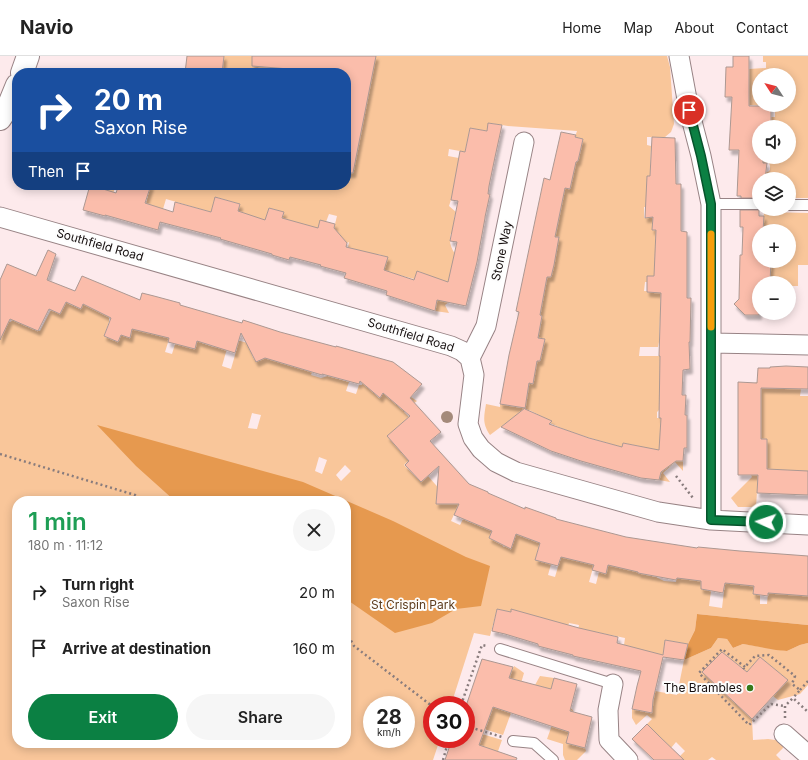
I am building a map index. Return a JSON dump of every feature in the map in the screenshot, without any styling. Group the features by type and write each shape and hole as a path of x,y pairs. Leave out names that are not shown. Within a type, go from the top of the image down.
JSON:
{"street":[{"path":"24,68 28,56"},
{"path":"679,56 689,110 701,156 711,204 711,520"},
{"path":"0,119 8,107 12,97"},
{"name":"Stone Way","path":"470,358 486,326 524,142"},
{"name":"Southfield Road","path":"0,217 451,346 462,351 470,358"},
{"path":"711,343 808,345"},
{"path":"470,358 474,375 468,424 473,438 481,450 496,462 516,472 658,512 711,520 808,525"},
{"path":"613,684 608,710 609,740 628,760"},
{"path":"784,734 808,755"}],"lane":[{"path":"711,204 752,204"},
{"path":"796,205 808,205"},
{"path":"500,649 613,684"},
{"path":"513,741 534,743 553,760"}],"path":[{"path":"0,454 136,496"},
{"path":"676,476 696,502"},
{"path":"351,641 354,646 423,699"},
{"path":"464,696 482,645 500,649"},
{"path":"785,706 771,704 749,725 700,673 722,649 744,668 755,656 769,655 795,676 792,684 800,690"},
{"path":"784,734 785,706 808,681"},
{"path":"793,698 808,712"},
{"path":"475,729 513,741"},
{"path":"442,760 447,748"}],"green space":[{"path":"224,56 265,56 264,67 277,68 223,68"},
{"path":"283,56 282,68 277,68"},
{"path":"375,56 667,56 670,67 674,124 671,132 665,137 647,137 647,145 651,146 650,176 647,176 647,184 655,207 644,207 644,218 653,217 652,230 662,231 664,273 645,282 644,291 661,292 659,342 658,347 640,347 639,356 660,356 660,409 657,412 657,418 664,418 672,461 683,461 683,471 675,462 663,473 670,482 659,480 662,466 639,446 623,443 622,447 576,434 550,423 551,421 529,410 522,425 514,417 490,435 487,431 484,416 486,404 500,407 500,404 522,408 524,397 527,397 529,383 533,384 537,361 540,361 545,340 538,338 542,316 540,315 547,277 551,277 556,250 555,237 565,188 570,189 583,139 575,137 577,131 508,126 489,123 487,131 470,128 465,152 449,149 448,156 464,159 449,206 456,212 454,218 461,219 458,234 451,233 450,236 450,244 455,254 447,291 449,302 445,305 449,313 435,311 438,296 422,281 425,274 418,271 414,279 392,273 379,288 387,257 378,254 377,256 348,248 349,242 347,243 340,240 334,228 337,216 329,214 316,239 280,229 284,212 269,208 263,227 238,211 240,204 216,197 211,212 166,199 163,209 146,204 149,190 351,190 351,130"},
{"path":"763,56 808,56 808,198 796,198 796,172 768,172 770,170 769,164 796,164 796,120 771,120 771,117 775,117 775,112 796,112 796,68 766,68 766,62 763,62"},
{"path":"749,69 752,69 752,105 746,105"},
{"path":"98,190 114,190 112,198"},
{"path":"796,213 808,213 808,265 798,265 798,286 796,286 796,276 762,276 763,268 796,268 796,224 763,224 764,216 796,216"},
{"name":"St Crispin Park","path":"67,301 69,304 80,309 83,304 109,317 109,322 104,336 118,342 121,335 130,338 132,329 150,333 153,323 170,336 165,352 172,354 177,338 191,335 189,348 195,349 198,337 202,343 214,347 228,345 222,366 231,369 237,348 237,340 254,345 252,355 254,359 259,361 284,334 289,334 281,363 312,372 311,375 321,378 328,376 349,382 346,391 356,394 359,385 362,385 364,379 376,383 371,390 379,398 388,388 398,395 394,402 401,409 411,397 417,401 404,412 409,417 388,436 422,448 404,465 421,482 428,476 442,492 436,497 438,504 443,504 454,494 460,502 451,521 460,525 463,519 472,523 475,515 495,524 489,538 503,545 503,547 505,546 511,548 516,534 540,543 535,560 551,564 548,575 555,577 562,553 595,561 589,582 596,584 599,572 606,573 610,556 640,563 638,573 656,577 664,581 676,582 678,571 693,580 701,581 701,589 711,591 709,606 722,608 725,583 754,584 753,594 760,595 760,604 767,604 768,593 808,590 808,625 697,614 695,630 688,644 665,640 663,657 624,645 625,638 596,632 577,636 579,625 569,623 565,636 511,610 511,612 497,609 490,636 474,633 454,696 423,696 423,748 437,748 433,760 0,760 0,317 11,322 13,317 31,328 40,331 51,310 60,314","holes":["252,413 261,415 257,429 248,428","319,457 327,460 322,474 315,471","345,465 351,471 341,481 336,475"]},
{"path":"757,382 762,388 801,389 800,396 808,396 808,471 758,476 756,507 738,507 731,498 752,477 751,475 754,473 761,439 761,412 754,393 754,383"},
{"path":"97,425 303,482 335,496 169,496 136,466"},
{"name":"St Crispin Park","path":"351,503 393,521 466,557 490,566 481,606 456,609 432,623 395,633 351,602"},
{"path":"697,614 808,625 808,643 787,651 743,644 733,648 727,639 718,638 711,648 684,660 688,644 695,630"},
{"path":"718,638 727,639 733,648 743,644 787,651 808,643 808,685 800,694 778,700 773,696 788,680 760,657 747,672 722,652 703,672 752,719 753,740 768,739 782,741 783,748 776,755 781,760 716,760 712,757 708,760 679,760 678,758 685,751 676,742 671,748 647,724 652,719 647,715 636,725 632,718 632,709 651,713 655,691 677,695 684,660 711,648"},
{"path":"514,666 524,673 517,697 531,701 535,685 540,676 554,678 548,702 571,708 574,712 567,743 585,748 586,751 577,760 565,760 563,755 563,744 547,739 552,725 511,713 503,735 484,729 503,675 509,677"},
{"path":"482,734 502,740 497,754 474,760"}],"building":[{"path":"187,56 224,56 223,68 186,68"},
{"path":"252,56 376,56 353,173 351,173 351,68 277,68 252,66"},
{"path":"733,56 749,56 749,106 752,106 752,112 771,112 771,120 752,120 752,164 767,164 766,172 752,172 752,198 741,198 741,196 737,196 739,150 729,150 732,97 725,97 726,67 733,67"},
{"path":"488,123 502,125 489,186 488,194 490,194 477,262 466,306 437,300 435,311 386,295 387,291 344,278 346,273 320,266 321,265 290,257 289,260 220,239 221,238 160,222 158,230 83,210 89,190 106,190 116,193 117,190 149,190 145,203 173,212 175,202 211,212 215,197 240,204 238,211 265,220 269,208 284,212 282,218 318,228 320,220 335,224 334,228 347,243 346,247 388,257 384,270 414,280 417,271 448,282 457,242 450,241 458,201 451,200 460,151 465,152 470,128 487,131"},
{"path":"561,132 576,135 575,137 583,139 570,189 565,188 555,237 559,237 554,265 551,277 547,277 540,315 542,316 538,338 545,339 540,361 537,361 533,384 529,383 525,409 552,421 549,424 589,438 622,447 623,443 659,450 661,418 659,418 659,356 661,293 647,292 647,276 654,276 656,230 652,230 653,217 645,218 647,176 650,176 652,137 675,138 676,184 681,184 681,231 687,232 687,298 691,298 689,342 690,369 683,370 682,395 686,395 685,415 687,415 687,448 684,448 683,461 676,461 661,472 659,480 641,478 551,451 501,427 525,408 500,404 519,312 516,311 544,178 550,180"},
{"path":"740,210 752,210 752,216 764,216 763,224 752,224 752,268 771,268 770,276 752,276 752,315 745,315 734,304 739,299 740,255 742,255 743,227 740,227"},
{"path":"48,250 56,254 47,280 75,291 82,276 140,300 142,293 180,303 180,305 242,323 243,320 280,332 393,362 422,384 410,398 441,432 430,441 469,484 525,509 525,507 556,519 626,537 697,548 808,556 808,596 768,593 768,596 753,594 754,586 725,583 723,593 701,589 701,581 677,578 676,580 638,573 608,565 606,574 592,570 594,565 561,557 558,566 535,560 540,543 516,534 511,549 489,538 492,531 454,515 459,504 436,504 439,466 421,482 405,465 409,461 387,436 410,416 383,393 380,398 360,381 359,384 265,358 256,362 241,333 235,353 197,341 195,349 168,342 169,338 132,329 130,338 121,335 118,342 104,336 111,318 83,304 81,309 66,302 60,314 49,309 38,331 10,319 0,340 0,280 7,264 36,276"},
{"path":"786,366 808,367 808,389 761,388 761,439 767,439 767,469 808,471 808,495 757,493 758,475 738,475 738,382 757,383 758,368"},
{"path":"497,609 511,612 511,609 618,637 617,643 663,655 665,640 688,644 684,660 663,657 653,700 652,713 632,709 641,671 573,656 492,631"},
{"name":"The Brambles","path":"722,652 747,672 760,657 788,680 752,719 702,672"},
{"path":"482,659 513,667 509,678 551,689 554,678 577,684 570,711 592,717 585,748 566,743 569,732 493,707 479,745 517,758 516,760 445,760 449,748 475,748 475,696 469,696"},
{"path":"647,724 684,760 654,760 632,739"}],"slow traffic":[{"path":"711,234 711,327"}],"place":[{"name":"The Brambles","path":"750,688"}],"route":[{"path":"689,110 701,156 711,204 711,520 766,522"}]}
